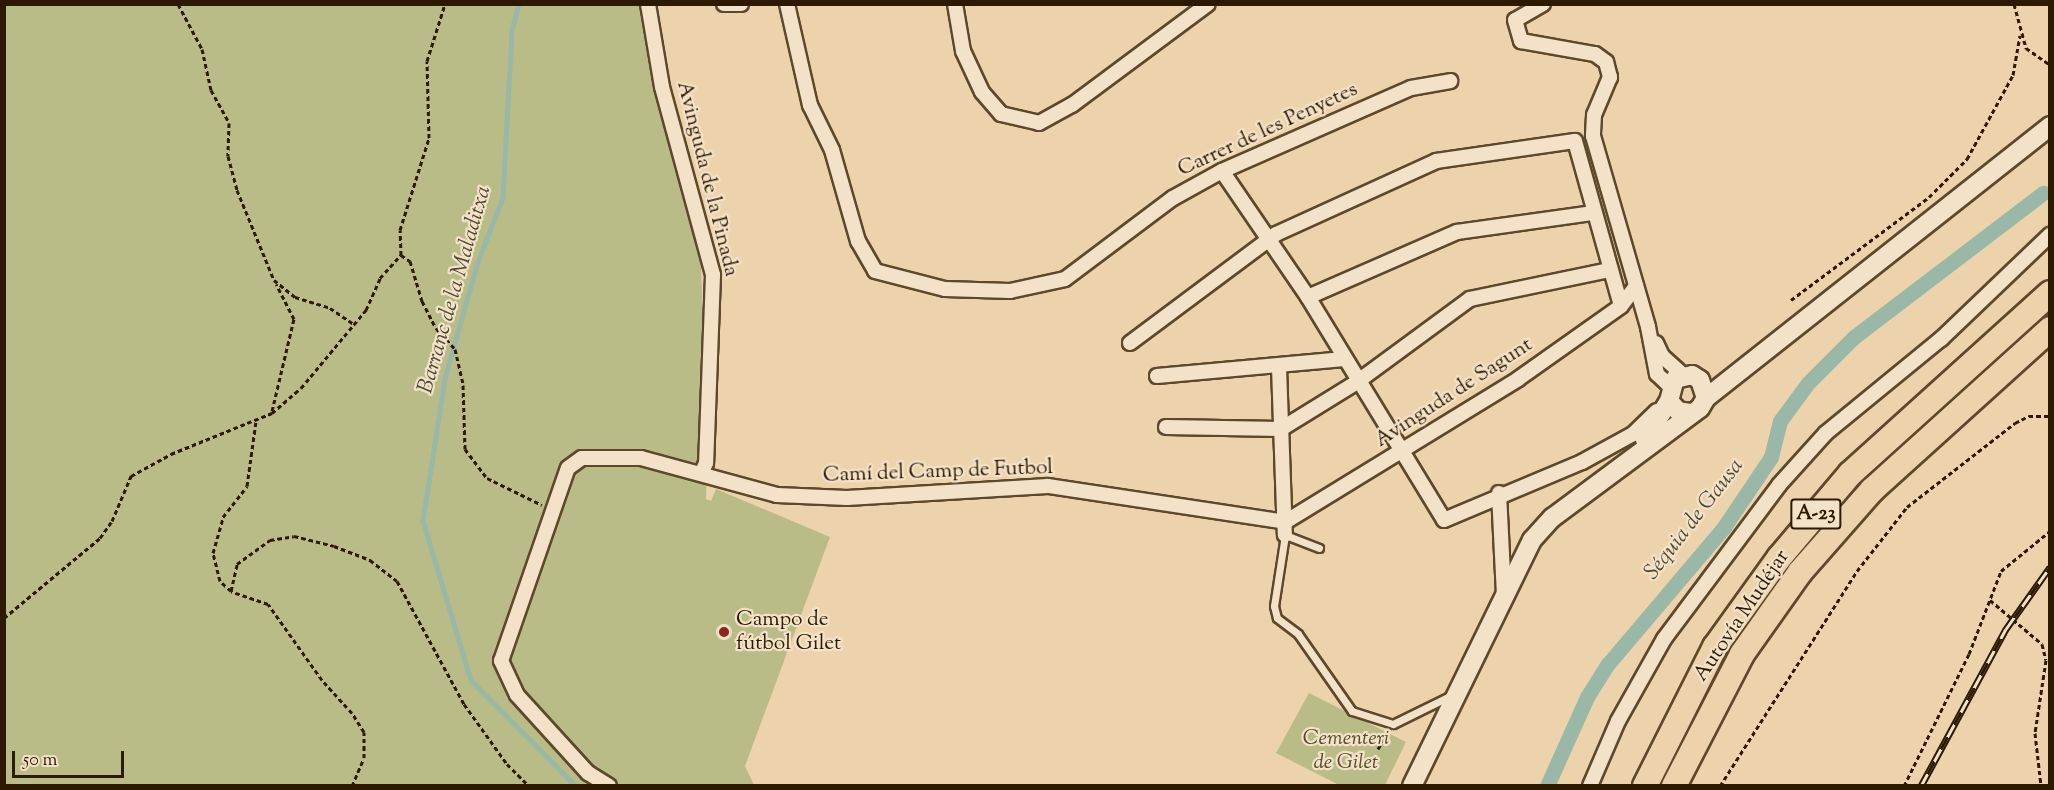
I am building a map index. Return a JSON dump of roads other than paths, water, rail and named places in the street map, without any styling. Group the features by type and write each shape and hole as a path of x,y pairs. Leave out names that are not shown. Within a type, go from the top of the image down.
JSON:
{"highway":[{"name":"Autovía Mudéjar","path":"1645,786 1715,647 1779,558 1850,474 2049,293"},
{"name":"Autovía Mudéjar","path":"1674,786 1742,654 1800,572 1872,490 2049,328"}],"street":[{"name":"Avinguda de la Pinada","path":"648,4 662,87 713,275 702,472"},
{"path":"724,4 741,4"},
{"name":"Carrer de les Penyetes","path":"787,4 810,105 832,150 847,214 875,271 945,289 1010,291 1065,279 1173,198 1222,171 1411,88 1450,81"},
{"path":"956,4 963,51 982,92 1001,114 1039,123 1072,105 1208,4"},
{"path":"1543,4 1515,20 1521,41 1595,54 1606,62 1611,77 1594,115 1593,136 1648,327 1678,388 1678,411 1690,413"},
{"path":"1412,786 1504,597 1539,533 1635,453 1690,413 2049,126"},
{"path":"1130,343 1269,239 1436,161 1575,141 1592,213 1621,306"},
{"path":"1222,171 1308,297 1357,382 1444,520 1499,493 1582,462 1633,434 1678,388 1762,355"},
{"path":"1308,297 1457,232 1592,213"},
{"path":"1590,786 1618,721 1664,639 1779,485 1827,433 1941,339 2049,235"},
{"path":"1166,426 1281,429 1357,382 1470,298 1609,270"},
{"name":"Avinguda de Sagunt","path":"1285,529 1518,379 1621,306 1636,286"},
{"path":"1157,376 1279,367 1344,359"},
{"path":"1279,367 1285,529"},
{"path":"1678,388 1706,398"},
{"path":"1635,453 1678,388"},
{"name":"Camí del Camp de Futbol","path":"609,786 588,773 517,695 501,661 568,468 582,458 641,458 702,472 777,495 847,498 1048,486 1285,529"},
{"path":"1499,493 1504,597"}],"lane":[{"path":"1319,548 1285,529 1274,606 1277,618 1298,634 1352,711 1393,724 1457,692"}],"waterway":[{"name":"Barranc de la Maladitxa","path":"519,4 512,31 503,198 478,262 445,379 423,521 471,680 576,786"},
{"name":"Séquia de Gausa","path":"1547,786 1587,697 1608,664 1724,527 1771,457 1780,421 1808,383 1854,337 2043,193"}],"railway":[{"path":"1921,786 2006,629 2050,567"}],"place":[{"name":"Campo de fútbol Gilet","path":"724,632"}],"park label":[{"name":"Cementeri de Gilet","path":"1346,751"}]}
